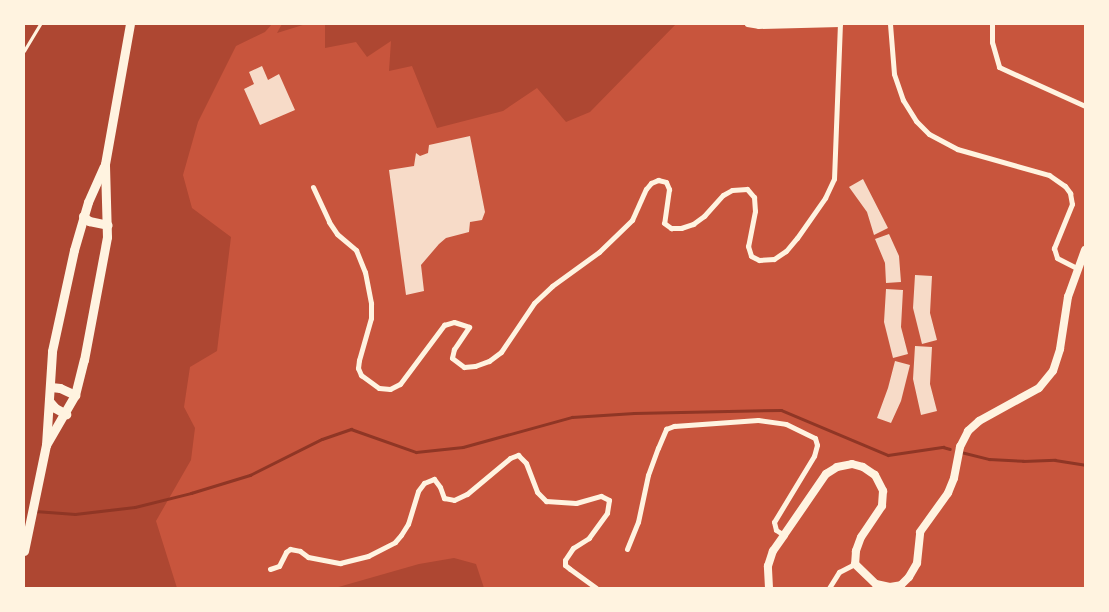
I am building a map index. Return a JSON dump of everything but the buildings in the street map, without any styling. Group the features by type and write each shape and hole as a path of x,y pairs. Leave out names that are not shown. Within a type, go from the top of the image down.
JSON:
{"main road":[{"path":"46,450 75,396 104,258 108,225 105,162 130,24"},
{"path":"24,551 46,450 52,350 83,216 105,162"},
{"path":"88,202 106,205"},
{"path":"83,216 89,221 108,225"},
{"path":"769,588 768,566 773,551 826,474 837,467 852,464 863,467 875,475 883,491 882,506 862,537 856,551 855,564 876,584 890,587 901,585 909,577 917,563 920,532 948,493 954,478 960,447 968,431 979,421 1039,388 1053,371 1062,342 1068,297 1085,250"},
{"path":"51,387 60,388 75,396"},
{"path":"48,401 55,408 66,414"}],"street":[{"path":"313,187 329,222 338,234 356,250 365,272 371,303 371,318 359,360 361,375 379,388 390,389 400,384 444,325 454,322 469,326 454,349 452,358 464,367 476,366 489,361 501,352 534,303 552,286 599,252 632,220 646,189 651,183 658,180 666,182 669,189 664,224 670,228 681,228 693,224 704,216 723,195 732,190 747,189 754,197 755,211 748,246 751,256 759,260 774,259 786,251 797,238 825,198 834,179 840,24 758,26 748,24"},
{"path":"890,24 894,74 903,100 916,121 929,134 957,148 1049,175 1065,186 1070,193 1072,204 1054,248 1057,258 1077,268"},
{"path":"992,24 992,42 999,67 1085,106"},
{"path":"627,549 638,522 648,475 658,448 666,429 674,426 758,420 786,424 815,438 817,445 814,456 774,522 776,530 784,535"},
{"path":"270,569 279,566 286,552 290,549 300,551 308,557 340,563 368,556 395,542 408,524 418,491 424,483 434,480 440,486 444,498 454,500 467,494 516,454 524,459 537,492 546,500 571,503 601,496 608,500 607,513 589,538 573,548 565,560 565,565 596,588"},
{"path":"830,588 840,572 855,564"}],"lane":[{"path":"24,51 27,42 40,24"}],"shaded area":[{"path":"24,24 272,24 265,32 236,46 198,122 183,175 192,208 231,237 217,351 190,367 184,407 195,428 191,460 156,521 177,588 24,588"},
{"path":"282,24 306,24 277,33"},
{"path":"325,24 676,24 590,112 566,122 537,88 503,111 437,128 412,66 389,71 391,41 367,57 356,42 325,48"},
{"path":"454,558 476,564 484,588 335,588 419,564"}],"waterway":[{"path":"35,511 75,514 135,507 191,493 250,475 322,439 351,429 416,452 463,447 572,417 634,413 781,410 888,455 943,447 950,449"},
{"path":"961,452 989,459 1055,460 1085,465"}]}
